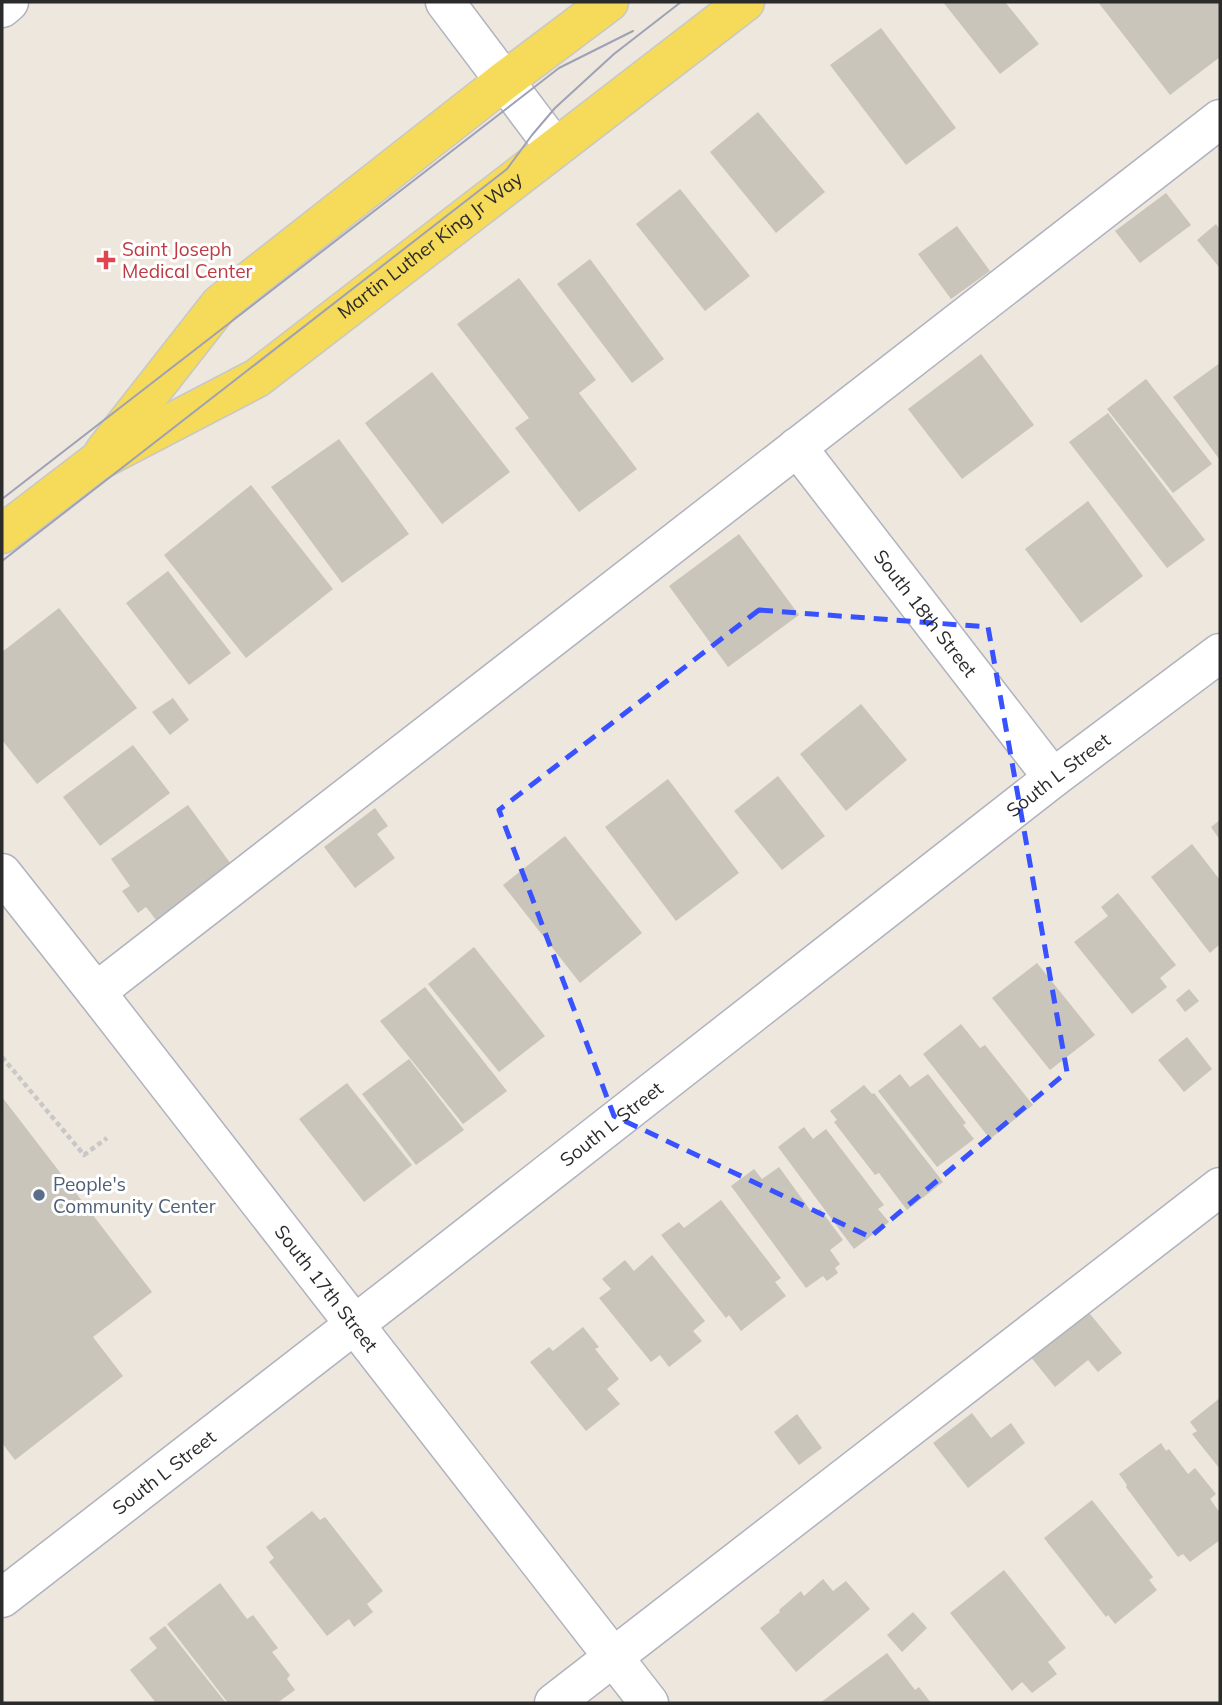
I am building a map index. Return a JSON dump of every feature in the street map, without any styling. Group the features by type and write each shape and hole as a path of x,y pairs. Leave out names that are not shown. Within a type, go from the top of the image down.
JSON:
{"main road":[{"name":"Martin Luther King Jr Way","path":"96,462 219,304 609,2"},
{"name":"Martin Luther King Jr Way","path":"2,534 96,462 257,378 745,2"}],"street":[{"path":"2,8 9,2"},
{"path":"444,2 555,148"},
{"path":"96,992 1220,119"},
{"name":"South 18th Street","path":"797,447 1053,778"},
{"name":"South L Street","path":"2,1598 1053,778 1220,653"},
{"name":"South 17th Street","path":"2,873 649,1703"},
{"path":"554,1703 1220,1187"}],"path":[{"path":"2,1057 84,1155 107,1138"}],"highlighted area":[{"path":"759,610 988,627 1067,1072 870,1237 614,1116 499,810"}],"building":[{"path":"943,2 1005,2 1039,44 1000,74"},
{"path":"1098,2 1220,2 1220,57 1170,95"},
{"path":"881,28 956,128 906,165 830,65"},
{"path":"758,112 825,192 776,233 710,152"},
{"path":"680,189 750,276 705,311 636,224"},
{"path":"1166,193 1191,225 1140,263 1115,231"},
{"path":"1216,224 1220,230 1219,267 1197,240"},
{"path":"957,226 990,271 951,299 918,254"},
{"path":"590,259 664,359 632,383 557,284"},
{"path":"519,278 596,380 579,393 637,469 579,512 515,428 529,418 457,324"},
{"path":"981,354 1034,425 962,479 908,409"},
{"path":"1220,363 1220,460 1173,397"},
{"path":"432,372 510,472 442,524 365,423"},
{"path":"1146,379 1212,464 1173,493 1107,409"},
{"path":"1108,413 1205,540 1167,568 1069,442"},
{"path":"339,439 409,534 342,583 271,487"},
{"path":"251,485 333,589 246,658 164,555"},
{"path":"1088,501 1143,576 1081,623 1025,549"},
{"path":"739,534 799,615 728,667 669,586"},
{"path":"168,571 231,653 189,685 126,603"},
{"path":"59,608 137,708 37,784 2,740 2,652"},
{"path":"173,698 189,720 170,735 152,712"},
{"path":"861,704 907,760 846,811 800,754"},
{"path":"133,745 170,793 100,846 63,797"},
{"path":"778,776 825,836 782,870 734,811"},
{"path":"668,779 739,873 676,921 605,827"},
{"path":"188,805 236,871 160,925 146,907 138,913 122,891 130,886 111,859"},
{"path":"375,808 388,826 377,834 395,858 355,888 324,847"},
{"path":"1220,820 1220,840 1211,827"},
{"path":"565,836 642,933 580,983 503,885"},
{"path":"1192,844 1220,880 1220,944 1210,953 1151,877"},
{"path":"1118,893 1176,965 1160,978 1167,987 1132,1014 1074,942 1108,916 1101,907"},
{"path":"474,947 545,1036 499,1072 428,984"},
{"path":"1037,963 1095,1035 1050,1070 992,998"},
{"path":"425,987 507,1091 463,1124 380,1021"},
{"path":"1189,989 1199,1001 1185,1012 1176,1000"},
{"path":"961,1024 980,1048 985,1045 1033,1105 990,1139 923,1054"},
{"path":"1187,1037 1212,1069 1184,1092 1158,1060"},
{"path":"409,1059 464,1130 416,1165 362,1094"},
{"path":"900,1074 910,1087 928,1074 966,1123 963,1125 974,1139 937,1167 878,1091"},
{"path":"347,1083 412,1165 364,1202 299,1119"},
{"path":"864,1085 874,1093 943,1182 907,1210 879,1173 875,1175 834,1122 837,1120 830,1111"},
{"name":"People's Community Center","path":"2,1097 152,1292 93,1337 123,1376 15,1460 2,1443"},
{"path":"804,1127 813,1139 826,1129 884,1205 878,1209 889,1222 854,1249 778,1147"},
{"path":"779,1167 813,1214 820,1209 843,1240 830,1250 840,1264 835,1268 838,1273 827,1281 823,1276 806,1288 731,1186 754,1169 762,1179"},
{"path":"721,1200 781,1278 775,1282 786,1296 741,1331 729,1315 726,1318 661,1235 679,1222 684,1228"},
{"path":"652,1255 705,1321 693,1331 702,1341 669,1367 660,1355 651,1362 599,1298 611,1289 602,1279 625,1260 634,1271"},
{"path":"1086,1309 1122,1353 1098,1372 1088,1360 1055,1387 1030,1356"},
{"path":"583,1327 599,1347 595,1349 619,1379 607,1389 620,1404 586,1431 530,1362 549,1347 553,1351"},
{"path":"1220,1398 1220,1469 1192,1434 1197,1431 1190,1422"},
{"path":"972,1413 991,1438 1011,1423 1025,1443 968,1488 933,1443"},
{"path":"797,1414 822,1448 799,1465 774,1432"},
{"path":"1161,1443 1188,1474 1195,1468 1216,1494 1210,1499 1220,1513 1220,1540 1190,1562 1183,1554 1178,1557 1119,1474"},
{"path":"1092,1500 1153,1577 1149,1580 1157,1590 1115,1624 1108,1615 1106,1617 1044,1538"},
{"path":"312,1511 320,1520 325,1517 383,1591 367,1604 373,1612 354,1627 349,1619 327,1636 269,1562 274,1558 266,1547"},
{"path":"1004,1570 1066,1648 1048,1662 1057,1674 1032,1693 1022,1682 1012,1691 950,1613"},
{"path":"823,1579 833,1591 846,1581 870,1609 796,1672 760,1628 801,1591 804,1596"},
{"path":"220,1583 247,1619 253,1615 278,1648 272,1652 290,1675 287,1679 295,1690 277,1703 228,1703 167,1624"},
{"path":"913,1612 927,1628 902,1652 887,1635"},
{"path":"165,1626 226,1703 156,1703 130,1670 157,1648 149,1638"},
{"path":"887,1653 915,1690 919,1687 931,1703 820,1703"}],"tram line":[{"path":"2,561 507,169 555,108 614,54 681,2"},
{"path":"2,499 559,68 633,31"}],"place":[{"name":"Saint Joseph Medical Center","path":"106,260"},
{"name":"People's Community Center","path":"39,1195"}]}
